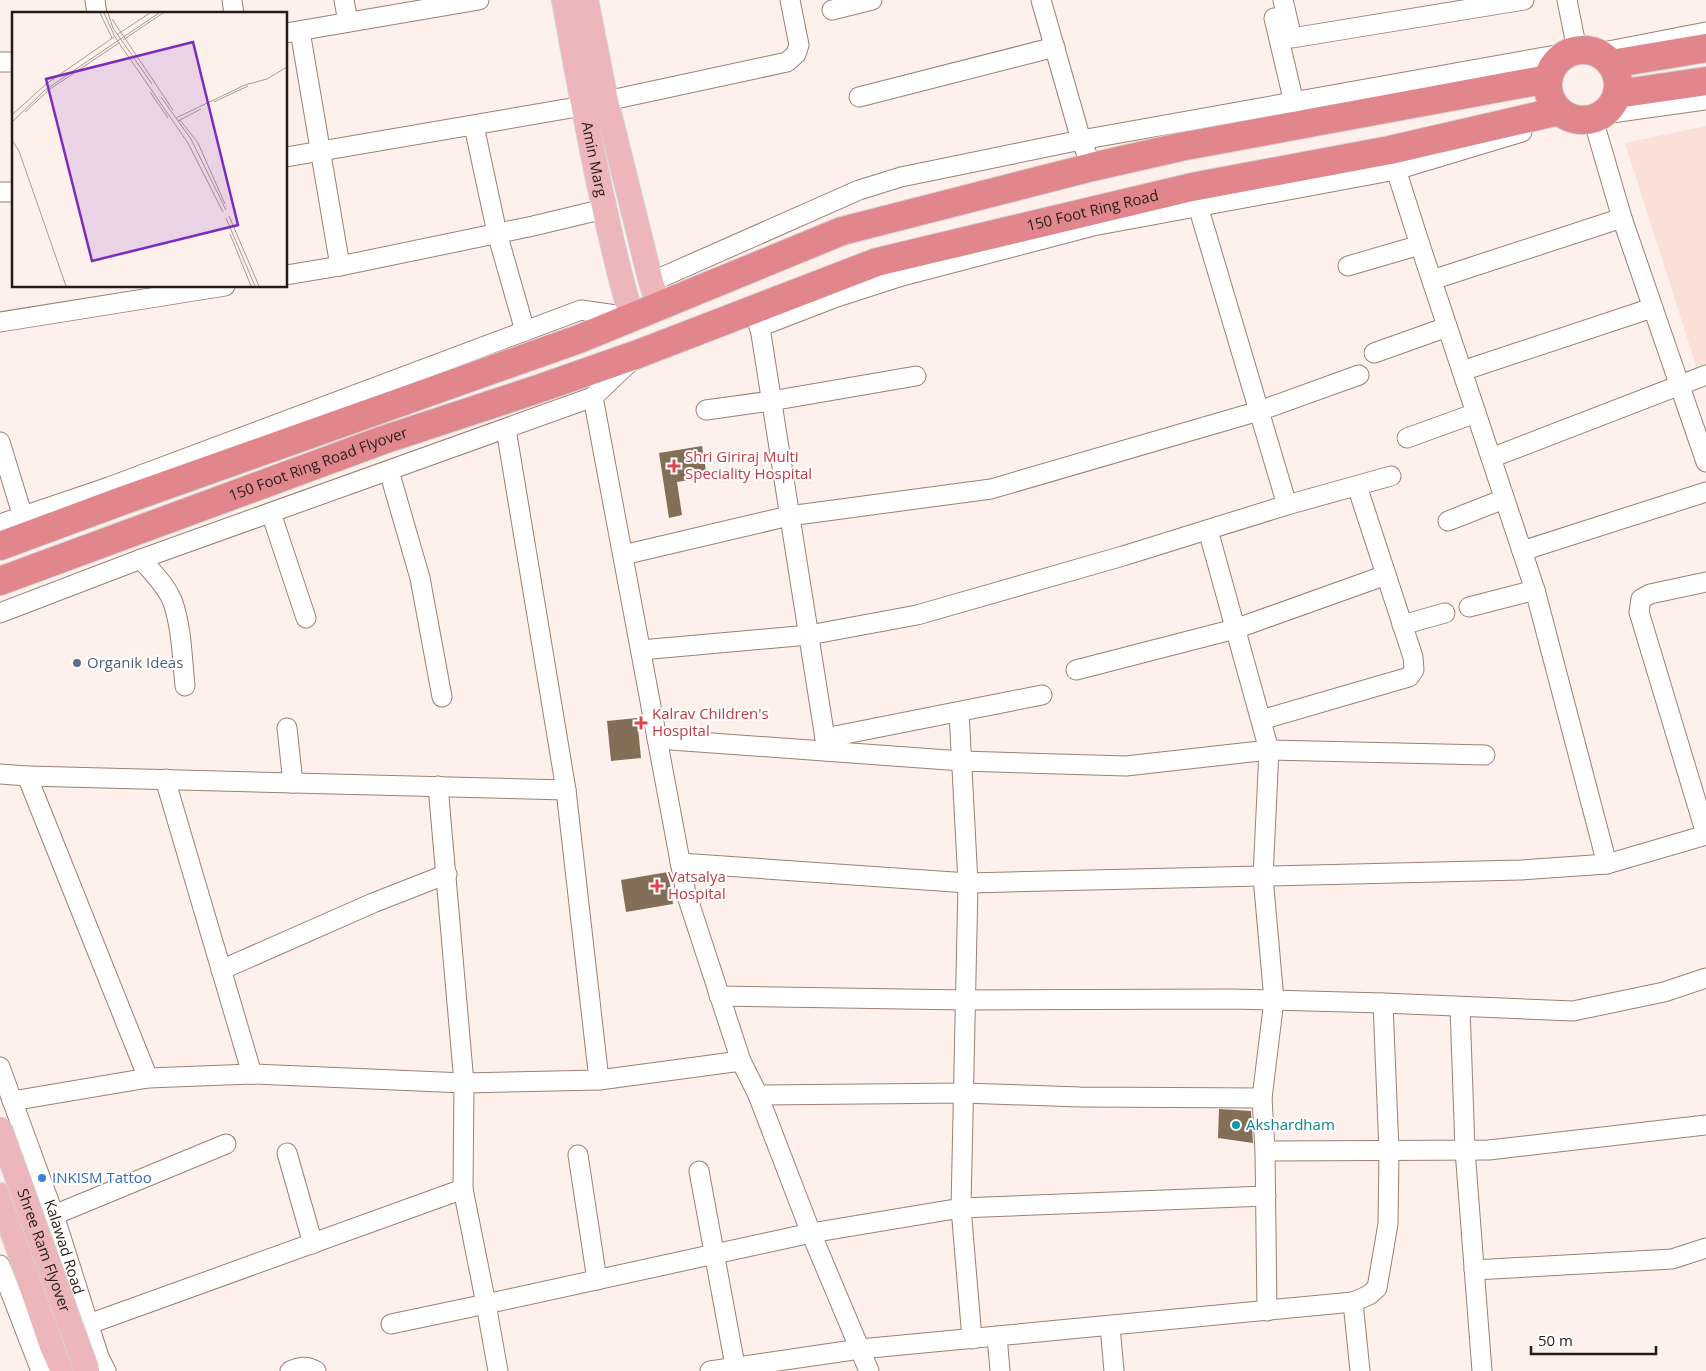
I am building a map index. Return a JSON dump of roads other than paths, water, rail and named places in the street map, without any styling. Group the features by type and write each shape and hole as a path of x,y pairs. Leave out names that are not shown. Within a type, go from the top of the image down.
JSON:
{"highway":[{"path":"1588,55 1615,70 1618,82 1588,111 1551,102 1548,79 1551,69 1558,60 1588,55 1706,48"},
{"path":"632,317 655,294 842,231 1092,167 1190,145 1548,79"},
{"name":"150 Foot Ring Road","path":"638,354 758,317 877,262 1195,197 1393,160 1706,81"},
{"name":"150 Foot Ring Road Flyover","path":"0,546 529,343 579,339 632,317"},
{"name":"150 Foot Ring Road Flyover","path":"0,581 383,440 638,354"}],"main road":[{"name":"Amin Marg","path":"564,0 604,209 624,294 632,317"},
{"name":"Amin Marg","path":"586,0 606,101 655,294"},
{"name":"Shree Ram Flyover","path":"0,1130 97,1366"},
{"name":"Shree Ram Flyover","path":"0,1195 52,1346 63,1371"}],"street":[{"path":"344,0 348,22"},
{"path":"340,266 320,151 293,32 479,0"},
{"path":"288,157 583,106 787,62 796,54 799,45 790,0"},
{"path":"832,10 872,0"},
{"path":"1041,0 1081,140 1092,167"},
{"path":"1270,0 1294,103"},
{"path":"1283,0 1292,38 1524,0"},
{"path":"1567,0 1588,55"},
{"path":"655,294 859,190 901,176 1081,140 1588,55 1706,32"},
{"path":"858,98 1055,48"},
{"path":"1706,100 1588,111 1652,308 1706,462"},
{"path":"0,524 529,343 497,233 474,126"},
{"path":"1393,160 1534,590 1606,864"},
{"path":"1195,197 1287,505"},
{"path":"288,276 604,209"},
{"path":"1432,280 1622,218"},
{"path":"1348,266 1420,245"},
{"path":"0,322 212,288"},
{"path":"1462,370 1652,308"},
{"path":"758,317 826,745"},
{"path":"1374,353 1447,327"},
{"path":"0,613 141,559 593,397 638,354"},
{"path":"1491,458 1706,375"},
{"path":"706,410 771,401 916,376"},
{"path":"623,555 789,516 991,489 1259,410 1359,376"},
{"path":"593,397 686,893 718,996 741,1061 758,1095 811,1233 869,1371"},
{"path":"1407,438 1476,413"},
{"path":"506,429 566,790 599,1080"},
{"path":"0,442 23,517"},
{"path":"389,471 420,578 442,697"},
{"path":"641,650 809,635 917,615 1391,476"},
{"path":"1261,720 1409,677 1414,670 1402,625 1356,486"},
{"path":"1522,551 1706,492"},
{"path":"1448,522 1504,498"},
{"path":"271,513 306,618"},
{"path":"1208,530 1269,750 1263,876 1274,1000 1262,1098 1265,1151 1267,1310"},
{"path":"141,559 162,583 172,600 181,638 185,686"},
{"path":"1076,670 1236,629 1386,575"},
{"path":"680,863 968,883 1521,870 1606,864 1706,834 1639,612 1641,599 1650,594 1706,582"},
{"path":"1469,607 1534,590"},
{"path":"1402,625 1445,613"},
{"path":"826,745 959,712 1042,695"},
{"path":"959,712 968,883 961,1208 972,1339"},
{"path":"287,728 293,783"},
{"path":"657,739 826,745 962,761 1126,766 1269,750 1485,755"},
{"path":"0,774 566,790"},
{"path":"27,776 148,1078"},
{"path":"165,779 252,1074"},
{"path":"438,786 464,1084 463,1189 498,1371"},
{"path":"221,970 373,903 447,874"},
{"path":"718,996 966,1000 1274,1000 1573,1012 1664,992 1706,978"},
{"path":"710,1371 736,1369 860,1349 1353,1302 1369,1295 1377,1288 1380,1280 1388,1224 1389,1150 1383,1003"},
{"path":"1460,1006 1465,1150 1482,1371"},
{"path":"12,1101 148,1078 252,1074 464,1084 599,1080 741,1061"},
{"name":"Kalawad Road","path":"0,1067 54,1215 89,1324 97,1366"},
{"path":"758,1095 963,1093 1080,1097 1262,1098"},
{"path":"1265,1151 1489,1150 1706,1126"},
{"path":"54,1215 226,1144"},
{"path":"287,1153 313,1244"},
{"path":"578,1155 597,1280"},
{"path":"699,1171 736,1369"},
{"path":"89,1324 463,1189"},
{"path":"391,1324 811,1233 961,1208 1266,1196"},
{"path":"1474,1270 1672,1259 1706,1248"},
{"path":"0,1265 41,1371"},
{"path":"1353,1302 1360,1371"},
{"path":"1110,1326 1114,1371"},
{"path":"997,1336 1000,1371"},
{"path":"73,1371 97,1366"},
{"path":"290,1371 300,1367 308,1367 316,1371"}],"place":[{"name":"Shri Giriraj Multi Speciality Hospital","path":"674,466"},
{"name":"Organik Ideas","path":"77,663"},
{"name":"Kalrav Children's Hospital","path":"641,723"},
{"name":"Vatsalya Hospital","path":"657,886"},
{"name":"Akshardham","path":"1236,1125"},
{"name":"INKISM Tattoo","path":"42,1178"}]}
